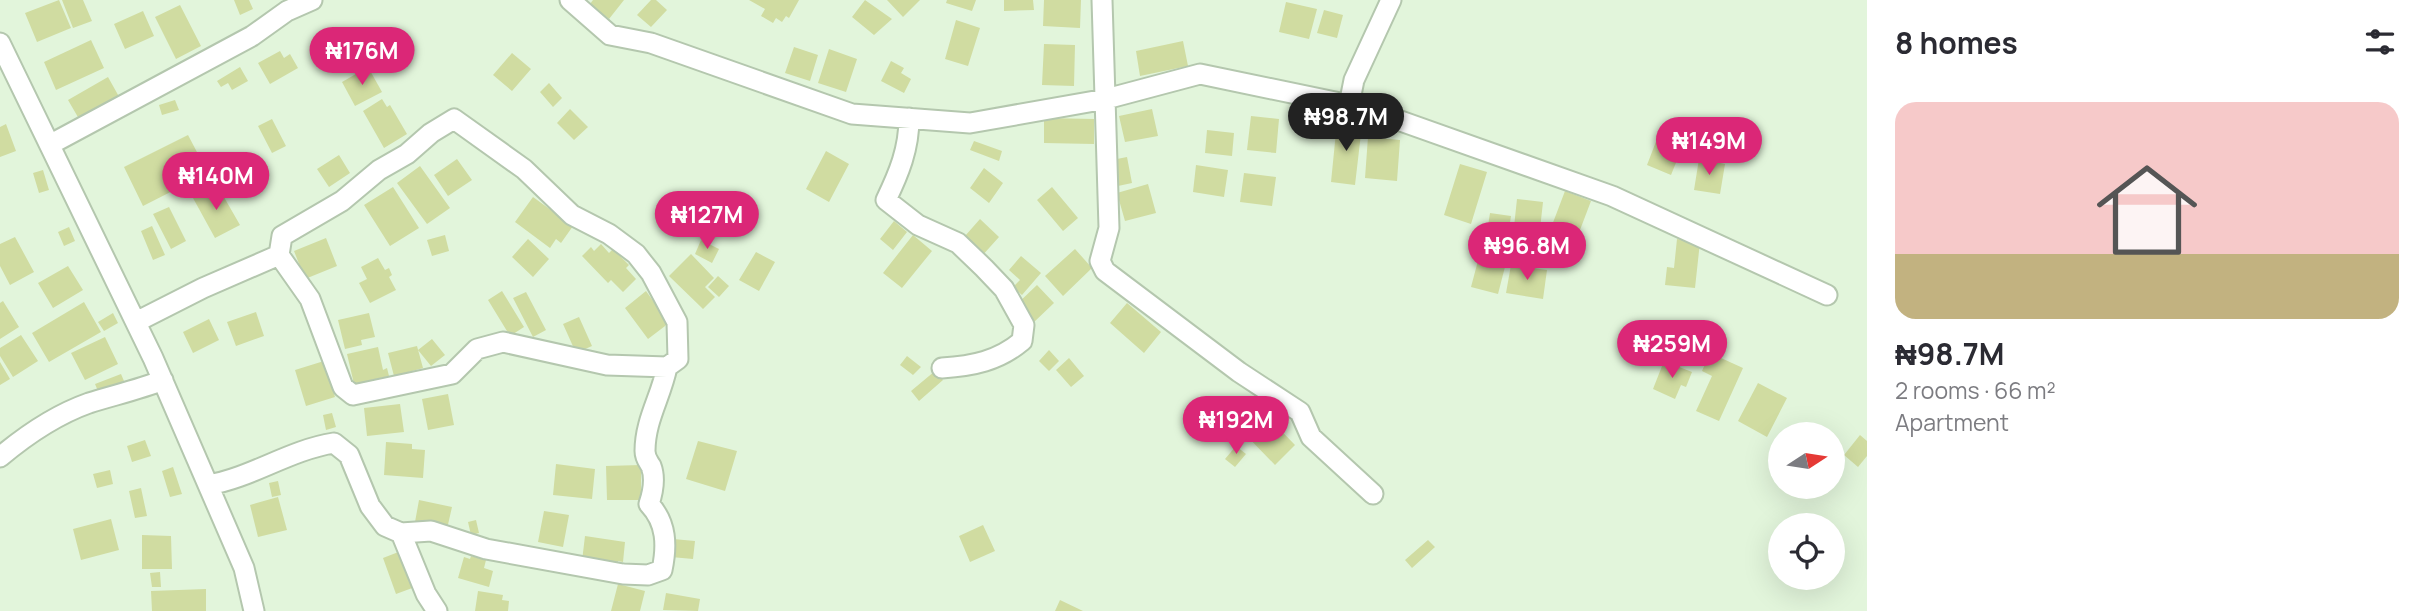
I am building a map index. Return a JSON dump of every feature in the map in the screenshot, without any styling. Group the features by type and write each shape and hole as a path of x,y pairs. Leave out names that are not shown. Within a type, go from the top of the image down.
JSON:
{"street":[{"path":"51,144 312,0"},
{"path":"570,0 610,35 651,43 852,114 970,123 1105,99 1199,74 1349,105 1612,195 1827,295"},
{"path":"1101,0 1109,228 1100,261 1105,271 1239,372 1300,412 1311,437 1373,494"},
{"path":"1349,105 1354,80 1391,0"},
{"path":"0,43 163,380 244,568 254,611"},
{"path":"909,118 909,138 904,158 886,200 918,225 958,243 1004,289 1024,325 1022,341 1005,355 975,364 942,368"},
{"path":"454,119 524,169 572,215 609,234 636,254 651,273 677,322 678,359 667,367 607,365 503,342 477,349 452,373 353,396 343,387 310,299 279,256 282,236 342,201 379,170 407,154 431,132 454,119"},
{"path":"136,322 203,288 279,256"},
{"path":"208,485 223,482 291,454 334,443 349,456 370,506 385,526 401,533 431,531 486,550 623,574 648,575 662,570 665,533 660,515 649,504 654,487 653,470 645,455 648,416 663,387 667,367"},
{"path":"0,457 22,439 87,404 131,393 163,380"},
{"path":"401,533 426,594 437,611"}],"building":[{"path":"59,0 71,28 37,42 25,13"},
{"path":"62,0 83,0 92,21 73,28"},
{"path":"234,0 249,0 253,9 240,15"},
{"path":"593,0 624,0 609,19 590,4"},
{"path":"651,0 656,0 667,10 651,27 637,15"},
{"path":"749,0 799,0 789,18 786,16 782,22 776,18 773,23 761,16 765,9"},
{"path":"865,0 892,19 874,35 852,17"},
{"path":"887,0 920,0 903,17"},
{"path":"947,0 976,0 972,11 946,3"},
{"path":"1004,0 1033,0 1034,10 1004,11"},
{"path":"1044,0 1081,0 1080,28 1043,26"},
{"path":"1286,2 1317,9 1309,39 1279,32"},
{"path":"180,5 201,46 176,59 155,17"},
{"path":"1324,10 1343,15 1337,38 1317,33"},
{"path":"143,11 154,36 125,49 114,24"},
{"path":"956,20 980,28 968,66 945,59"},
{"path":"91,40 104,68 56,90 44,62"},
{"path":"1183,41 1188,66 1140,76 1136,51"},
{"path":"1044,44 1075,45 1074,86 1042,85"},
{"path":"794,47 818,55 810,81 785,73"},
{"path":"829,49 857,59 846,92 818,83"},
{"path":"280,51 284,58 290,54 298,68 270,84 258,63"},
{"path":"512,53 531,69 512,91 493,75"},
{"path":"891,61 904,68 901,73 911,79 904,93 881,81"},
{"path":"240,67 248,81 232,90 228,83 221,87 217,81"},
{"path":"368,67 382,92 355,106 342,82"},
{"path":"108,77 122,102 82,124 68,100"},
{"path":"549,83 562,98 553,107 540,92"},
{"path":"382,99 387,107 390,105 407,134 384,148 363,111"},
{"path":"175,100 179,110 162,115 159,105"},
{"path":"1301,107 1323,108 1321,136 1299,134"},
{"path":"570,109 588,127 574,140 557,123"},
{"path":"1152,109 1158,136 1125,142 1119,116"},
{"path":"1251,116 1279,119 1276,153 1247,150"},
{"path":"1044,118 1094,119 1094,144 1044,143"},
{"path":"272,119 286,146 272,153 258,126"},
{"path":"1337,122 1362,125 1355,185 1331,182"},
{"path":"6,124 16,151 0,157 0,127"},
{"path":"1207,130 1234,133 1232,156 1205,153"},
{"path":"188,135 208,173 143,206 124,167"},
{"path":"1368,137 1400,140 1397,181 1365,178"},
{"path":"1657,139 1674,147 1677,140 1684,143 1671,175 1647,165"},
{"path":"974,141 1002,151 999,161 970,150"},
{"path":"826,151 849,164 829,202 806,189"},
{"path":"339,155 350,173 329,187 317,169"},
{"path":"1127,157 1132,183 1118,186 1112,160"},
{"path":"457,159 472,180 448,196 434,175"},
{"path":"1699,159 1725,164 1720,194 1694,190"},
{"path":"1460,164 1487,172 1471,224 1444,215"},
{"path":"1196,165 1228,170 1224,197 1193,192"},
{"path":"420,166 450,208 427,224 397,183"},
{"path":"984,168 1003,183 989,203 970,188"},
{"path":"43,170 49,190 39,193 33,173"},
{"path":"1244,173 1276,177 1272,206 1240,202"},
{"path":"1148,184 1156,213 1125,221 1117,193"},
{"path":"217,185 240,225 215,238 193,198"},
{"path":"393,187 419,228 390,246 364,205"},
{"path":"1052,187 1078,218 1063,231 1037,200"},
{"path":"1565,191 1591,201 1572,251 1546,241"},
{"path":"533,197 573,226 561,243 556,239 550,248 515,222"},
{"path":"1517,199 1543,202 1539,238 1513,236"},
{"path":"169,207 186,241 171,249 153,214"},
{"path":"1490,213 1511,216 1505,254 1484,251"},
{"path":"980,219 999,237 981,257 973,250 977,247 965,236"},
{"path":"894,221 907,232 893,250 880,239"},
{"path":"152,226 165,255 153,260 141,231"},
{"path":"69,227 75,241 64,246 58,232"},
{"path":"445,235 449,251 432,256 427,240"},
{"path":"913,235 932,251 902,288 883,273"},
{"path":"15,237 34,272 10,285 0,266 0,244"},
{"path":"326,238 337,266 305,279 294,251"},
{"path":"528,239 549,259 533,277 512,257"},
{"path":"1677,239 1700,242 1695,288 1665,285 1667,267 1674,268"},
{"path":"701,240 719,249 712,263 695,254"},
{"path":"601,244 609,253 613,249 629,265 626,268 636,279 623,292 611,280 608,283 582,256 591,247 594,251"},
{"path":"1075,249 1092,268 1063,296 1045,276"},
{"path":"756,252 775,262 759,291 739,280"},
{"path":"691,254 714,278 705,287 715,297 703,309 669,276"},
{"path":"1021,256 1041,273 1022,295 1013,287 1020,280 1009,270"},
{"path":"1479,257 1506,263 1498,294 1471,287"},
{"path":"378,258 385,270 389,268 392,275 389,277 396,290 370,303 359,283 367,279 361,267"},
{"path":"1511,265 1547,270 1543,299 1506,293"},
{"path":"68,266 83,290 53,308 38,283"},
{"path":"718,276 729,286 719,297 708,287"},
{"path":"1037,285 1054,303 1033,323 1016,305"},
{"path":"502,291 524,327 510,336 488,300"},
{"path":"646,291 669,323 648,339 625,308"},
{"path":"526,292 546,330 533,337 513,298"},
{"path":"3,301 19,327 0,339 0,303"},
{"path":"84,302 101,332 49,362 32,333"},
{"path":"1127,303 1161,332 1144,353 1110,323"},
{"path":"256,312 264,336 236,346 227,322"},
{"path":"113,313 118,323 104,331 98,322"},
{"path":"369,313 375,337 361,340 362,345 345,349 338,320"},
{"path":"579,317 592,346 576,353 563,324"},
{"path":"209,319 219,340 193,353 183,332"},
{"path":"1660,324 1696,338 1686,365 1650,351"},
{"path":"21,335 38,361 13,377 0,356 0,348"},
{"path":"105,337 118,364 85,380 71,353"},
{"path":"432,339 445,355 431,366 418,350"},
{"path":"417,346 423,368 394,376 388,353"},
{"path":"378,347 383,370 387,368 389,376 354,384 347,354"},
{"path":"1049,350 1059,361 1049,371 1039,361"},
{"path":"1710,353 1743,368 1719,421 1696,411 1712,376 1702,371"},
{"path":"907,356 921,367 913,375 900,365"},
{"path":"1069,358 1084,376 1071,387 1056,370"},
{"path":"324,361 335,397 306,406 295,370"},
{"path":"1664,361 1692,372 1686,387 1681,385 1675,399 1653,389"},
{"path":"0,362 10,379 0,385"},
{"path":"935,371 943,380 919,401 911,391"},
{"path":"121,374 124,381 98,391 95,384"},
{"path":"1758,383 1787,398 1775,422 1768,422 1767,437 1738,421"},
{"path":"448,394 454,425 428,430 422,399"},
{"path":"400,404 404,432 367,436 364,408"},
{"path":"1261,410 1295,445 1275,465 1241,430"},
{"path":"332,413 336,427 326,430 323,415"},
{"path":"1860,435 1867,441 1867,456 1858,467 1845,454"},
{"path":"145,440 151,456 132,462 127,446"},
{"path":"698,441 737,451 725,491 686,479"},
{"path":"386,442 412,444 412,449 425,450 423,478 384,475"},
{"path":"1236,446 1246,454 1235,467 1225,459"},
{"path":"556,464 595,469 592,499 553,495"},
{"path":"641,465 641,500 607,500 606,466"},
{"path":"173,467 182,494 170,497 162,471"},
{"path":"110,470 113,484 97,488 93,474"},
{"path":"278,481 281,495 272,497 269,483"},
{"path":"141,488 147,516 135,518 129,491"},
{"path":"278,497 287,530 258,537 250,505"},
{"path":"419,500 452,507 447,529 415,522"},
{"path":"544,511 569,515 563,547 538,542"},
{"path":"111,519 119,550 81,560 73,529"},
{"path":"476,520 479,533 471,535 468,522"},
{"path":"983,525 995,551 970,562 959,536"},
{"path":"142,535 171,536 172,569 142,569"},
{"path":"585,536 625,542 623,562 618,561 617,566 582,561"},
{"path":"673,539 695,541 693,559 671,557"},
{"path":"1428,540 1435,547 1412,568 1405,560"},
{"path":"401,551 415,587 396,594 383,558"},
{"path":"471,556 486,560 484,568 493,571 489,587 458,578 464,557 470,559"},
{"path":"160,572 161,587 152,587 150,573"},
{"path":"618,584 645,591 640,611 611,611"},
{"path":"206,589 206,611 152,611 151,591"},
{"path":"478,591 503,595 502,600 509,601 508,611 475,611"},
{"path":"666,593 700,599 698,611 663,610"},
{"path":"1060,600 1083,611 1055,611"}]}
